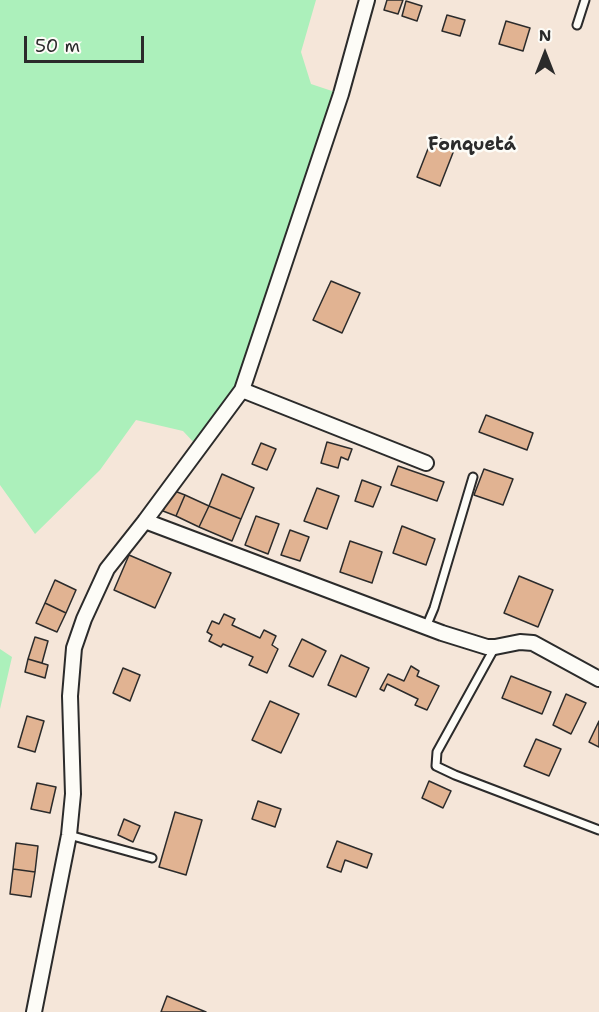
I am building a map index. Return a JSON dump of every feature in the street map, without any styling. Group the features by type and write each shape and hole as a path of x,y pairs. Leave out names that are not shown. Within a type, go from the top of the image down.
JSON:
{"street":[{"path":"34,1012 69,835 73,794 70,696 75,648 84,619 108,569 242,390 341,94 367,0"},
{"path":"242,390 426,463"},
{"path":"145,521 426,627 487,647 520,642 533,643 599,679"}],"lane":[{"path":"577,26 585,0"},
{"path":"426,627 434,608 473,477"},
{"path":"495,647 437,752 436,766 599,830"},
{"path":"69,835 152,858"}],"green space":[{"path":"0,0 316,0 301,52 311,84 341,94 242,390 199,448 183,431 136,420 100,470 35,534 0,485"},
{"path":"0,649 12,657 0,709"}],"building":[{"path":"387,0 403,0 398,14 384,10"},
{"path":"406,1 422,6 417,21 402,16"},
{"path":"447,15 465,20 460,36 442,31"},
{"path":"506,21 530,28 523,51 499,44"},
{"path":"433,136 456,145 440,186 417,177"},
{"path":"331,281 360,293 342,333 313,320"},
{"path":"486,415 533,433 527,450 479,432"},
{"path":"327,442 352,449 348,460 341,457 338,468 321,463"},
{"path":"261,443 276,449 267,470 252,464"},
{"path":"398,466 444,482 437,501 391,485"},
{"path":"484,469 513,479 503,505 474,495"},
{"path":"222,474 254,488 241,519 209,506"},
{"path":"362,480 381,487 373,507 355,501"},
{"path":"317,488 339,496 327,529 304,521"},
{"path":"172,490 185,495 176,516 163,511"},
{"path":"185,495 209,506 199,527 176,516"},
{"path":"209,506 241,519 232,541 199,527"},
{"path":"256,516 279,524 268,554 245,545"},
{"path":"402,526 435,539 426,565 393,553"},
{"path":"290,530 309,537 300,561 281,555"},
{"path":"350,541 382,552 372,583 340,572"},
{"path":"129,555 171,573 155,608 114,590"},
{"path":"519,576 553,590 538,627 504,613"},
{"path":"55,580 76,590 66,613 45,603"},
{"path":"45,603 66,613 57,632 36,623"},
{"path":"224,614 235,619 232,625 260,638 264,630 276,636 272,645 278,649 267,673 249,665 253,657 223,644 221,647 209,641 212,635 207,632 212,621 219,624"},
{"path":"35,637 48,641 42,663 28,659"},
{"path":"302,639 326,651 313,677 289,666"},
{"path":"341,655 369,668 356,697 328,685"},
{"path":"28,659 48,665 45,678 25,672"},
{"path":"411,666 419,671 417,676 439,686 427,710 415,705 418,699 387,684 384,691 380,689 388,674 404,681"},
{"path":"123,668 140,675 130,701 113,693"},
{"path":"511,676 551,692 542,714 502,698"},
{"path":"566,694 586,703 571,734 553,725"},
{"path":"270,701 299,714 281,753 252,740"},
{"path":"27,716 44,721 35,752 18,747"},
{"path":"599,721 599,747 589,742"},
{"path":"536,739 561,749 549,776 524,766"},
{"path":"429,781 451,791 443,808 422,798"},
{"path":"37,783 56,787 50,813 31,809"},
{"path":"258,801 281,809 275,827 252,819"},
{"path":"175,812 202,820 186,875 159,867"},
{"path":"124,819 140,826 133,842 118,835"},
{"path":"337,841 372,854 367,868 345,860 341,872 327,867"},
{"path":"16,843 38,846 35,872 13,869"},
{"path":"13,869 35,872 31,897 10,894"},
{"path":"167,996 206,1012 161,1012"}],"district":[{"name":"Fonquetá","path":"472,145"}]}
